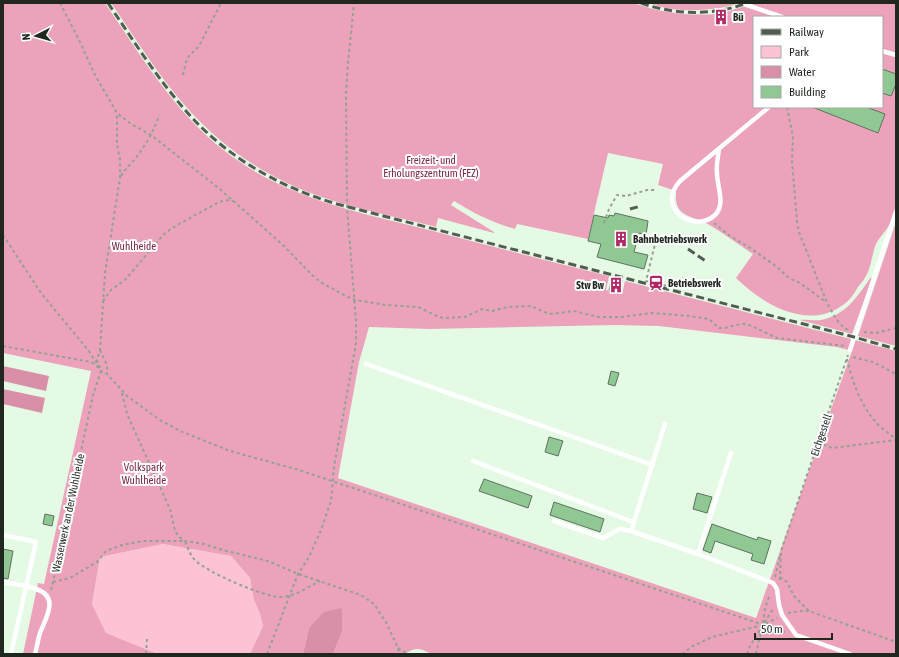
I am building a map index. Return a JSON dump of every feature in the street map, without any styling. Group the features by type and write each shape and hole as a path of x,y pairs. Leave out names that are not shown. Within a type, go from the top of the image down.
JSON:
{"lane":[{"path":"741,3 779,16"},
{"path":"883,51 896,56"},
{"path":"719,149 717,176 720,192 720,207 716,214 710,218 691,221 683,218 675,210 672,204 675,186 680,180 768,108"},
{"path":"850,349 896,212"},
{"path":"366,364 653,465"},
{"path":"631,531 665,424"},
{"path":"698,554 731,453"},
{"path":"473,461 633,522"},
{"path":"554,521 603,538 620,529 631,531 698,554 773,583 777,589 778,605 782,615 796,635 850,654"},
{"path":"3,535 36,542 11,654"},
{"path":"3,582 36,589 48,596 50,602 47,619 40,634 35,654"}],"path":[{"path":"60,3 95,75 117,113 131,124 151,135 221,190 284,246 313,276 322,283 355,300 386,305 418,307 444,318 465,317 482,309 492,311 516,306 531,306 552,314 574,311 598,317 622,317 652,314 688,316 709,319 719,328 747,324 777,338 850,349"},
{"path":"183,75 189,56 202,41 221,3"},
{"path":"267,654 298,574 309,557 321,530 331,501 334,467 356,343 355,300 347,207 346,92 354,3"},
{"path":"787,108 793,137 792,161 798,232 827,303 836,319 844,328 856,332 876,333 896,328"},
{"path":"101,371 98,360 100,350 102,302 109,243 120,178 120,159 117,145 117,113"},
{"path":"120,178 124,170 135,159 151,135 159,115"},
{"path":"604,222 616,195 626,196 647,190 656,190"},
{"path":"102,302 111,290 126,279 163,235 172,228 219,202 226,200 233,201"},
{"path":"710,218 730,236 752,249 777,267 789,278 800,283 827,303"},
{"path":"655,234 656,240 646,281 680,288"},
{"path":"3,235 41,293 88,350 101,371"},
{"path":"3,346 86,360 96,365 101,371 107,374 122,392 143,409 160,420 208,443 230,451 299,470 796,635"},
{"name":"Eichgestell","path":"780,584 781,551 850,349"},
{"path":"100,350 107,365 107,374"},
{"path":"896,374 873,362 855,357 847,358 850,370 862,400 875,422 896,440"},
{"name":"Wasserwerk an der Wuhlheide","path":"48,596 53,582 93,395 101,371"},
{"path":"122,392 126,414 170,509 175,531 179,537 185,541 192,556 204,568 270,596 289,596 320,581"},
{"path":"818,442 832,448 896,440"},
{"path":"53,582 70,578 97,562 106,551 122,545 143,540 185,541 204,544 268,561 298,574 361,595 374,604 387,624 398,648 399,654"},
{"path":"780,577 787,582 794,596 810,611"},
{"path":"747,654 750,646 771,611 778,605"},
{"path":"682,654 693,646 712,637 763,625 791,612 810,611 896,642"},
{"path":"756,654 763,625"},
{"path":"146,654 147,639"},
{"path":"398,648 408,654"}],"green space":[{"path":"3,3 105,3 160,83 191,120 208,137 249,168 272,181 297,192 321,201 372,216 609,276 606,290 622,294 625,281 896,351 896,654 431,654 424,650 415,649 405,654 333,654 342,632 342,608 309,628 303,654 250,654 263,626 254,600 250,578 231,556 163,544 100,557 92,604 106,633 158,654 23,654 38,583 44,584 91,371 3,353","holes":["615,325 659,326 837,347 852,351 756,618 338,478 359,362 369,327 430,329"]},
{"name":"Freizeit- und Erholungszentrum (FEZ)","path":"111,3 634,3 675,13 696,15 717,14 718,19 724,18 723,13 754,3 896,3 896,204 889,225 875,246 866,276 853,295 843,305 829,312 815,315 801,315 772,305 747,288 736,278 753,254 703,221 688,216 679,209 676,200 676,191 658,185 663,164 608,153 588,239 517,224 515,229 498,224 454,201 451,205 494,233 438,218 436,227 341,203 305,191 273,176 246,160 210,131 177,97 157,71"},
{"path":"650,3 740,3 719,8 682,10 670,9"},
{"path":"896,222 896,346 858,336"},
{"path":"871,277 872,279 852,334 800,320 821,320 830,318 837,314 856,298"},
{"path":"163,544 231,556 250,578 254,600 263,626 250,654 158,654 106,633 92,604 100,557"}],"water":[{"path":"3,366 49,376 46,391 3,381"},
{"path":"3,389 45,398 42,413 3,404"},
{"path":"342,608 342,632 333,654 303,654 309,628 324,612"}],"building":[{"path":"883,69 896,74 896,84 891,96 883,93"},
{"path":"815,108 869,108 885,114 878,133"},
{"name":"Bahnbetriebswerk","path":"615,213 648,221 646,235 639,233 634,252 648,255 644,269 597,257 601,244 588,241 594,215 608,218 609,215 614,216"},
{"name":"Stw Bw","path":"612,278 622,280 619,293 609,290"},
{"path":"611,371 619,373 615,386 608,384"},
{"path":"549,437 563,441 558,456 545,452"},
{"path":"484,479 532,496 528,508 479,491"},
{"path":"697,493 712,497 707,513 693,509"},
{"path":"554,502 604,519 600,532 550,515"},
{"path":"45,514 54,516 52,526 43,524"},
{"path":"712,524 757,540 758,537 771,541 764,564 751,560 753,554 715,541 711,553 703,550"},
{"path":"3,549 13,551 8,579 3,578"}],"railway":[{"path":"108,3 165,85 202,128 218,143 236,156 274,179 295,189 337,204 896,349"},
{"path":"641,3 681,12 707,12 747,3"},
{"path":"630,209 641,206"},
{"path":"688,249 707,262"}],"place":[{"name":"Bü","path":"721,17"},
{"name":"Bahnbetriebswerk","path":"621,239"},
{"name":"Betriebswerk","path":"656,283"},
{"name":"Stw Bw","path":"616,285"}],"park label":[{"name":"Wuhlheide","path":"134,246"},
{"name":"Volkspark Wuhlheide","path":"144,473"}]}
